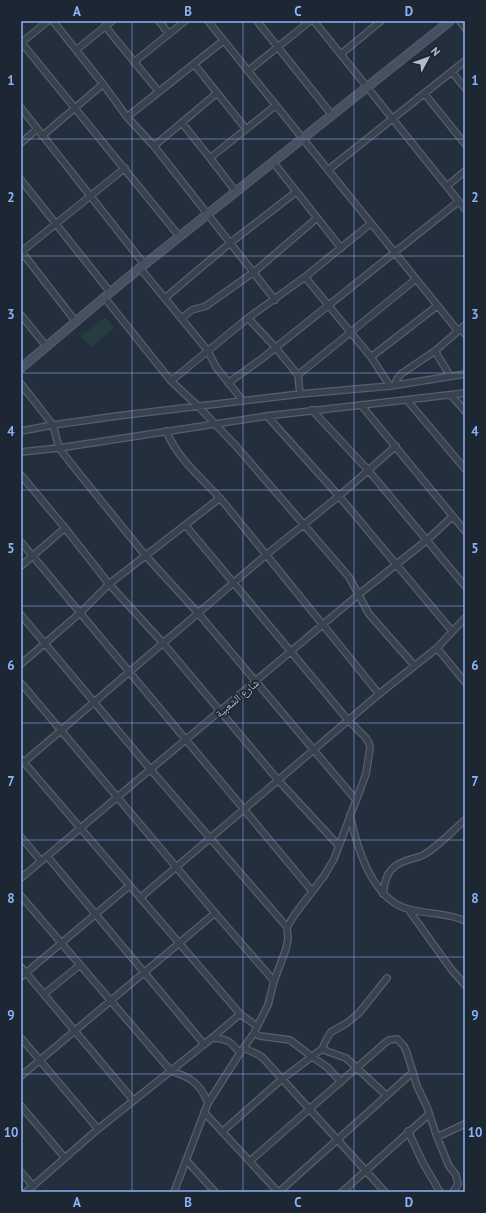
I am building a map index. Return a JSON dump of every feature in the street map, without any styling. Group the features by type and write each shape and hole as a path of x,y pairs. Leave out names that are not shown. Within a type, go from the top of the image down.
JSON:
{"street":[{"path":"48,21 21,42 179,236"},
{"path":"53,21 127,117 154,146 275,300"},
{"path":"76,50 112,21"},
{"path":"159,21 169,34"},
{"path":"134,62 185,21"},
{"path":"208,21 437,306 461,328 465,334"},
{"path":"257,21 332,115"},
{"path":"248,71 310,21"},
{"path":"314,21 465,209"},
{"path":"369,21 374,27"},
{"path":"341,54 381,21"},
{"path":"21,368 107,294 450,21"},
{"path":"460,21 465,28"},
{"path":"105,26 159,92"},
{"path":"127,117 223,41"},
{"path":"328,170 465,61"},
{"path":"194,64 246,129"},
{"path":"452,72 465,88"},
{"path":"42,136 103,84"},
{"path":"154,146 217,93"},
{"path":"424,93 465,144"},
{"path":"210,158 275,106"},
{"path":"21,108 90,196 165,298 208,351 216,367 243,401"},
{"path":"182,123 236,192"},
{"path":"21,143 37,129"},
{"path":"273,162 341,248"},
{"path":"76,322 21,251 125,168"},
{"path":"446,186 465,171"},
{"path":"21,180 56,224 171,382 199,407 236,446 349,577 369,614 414,665"},
{"path":"165,298 230,243 296,192"},
{"path":"228,382 260,360 328,304 459,201"},
{"path":"182,318 192,310 206,306 254,272 317,218"},
{"path":"171,382 248,318 306,277 370,224"},
{"path":"306,277 393,385"},
{"path":"298,375 416,279"},
{"path":"371,357 437,306"},
{"path":"21,314 46,346"},
{"path":"248,318 298,375 300,394"},
{"path":"393,385 401,374 434,351 461,328"},
{"path":"434,351 450,376"},
{"path":"21,431 53,424 300,394 393,385 465,374"},
{"path":"21,384 53,424 59,448 145,555 198,613 356,800"},
{"path":"21,452 59,448 214,423 312,410 465,393"},
{"path":"452,394 465,411"},
{"path":"407,400 465,469"},
{"path":"361,405 452,516 464,528"},
{"path":"312,410 368,470 465,586"},
{"path":"267,416 339,496 452,631"},
{"path":"166,431 173,446 186,464 220,498 379,694"},
{"path":"257,1026 240,1014 22,760 61,730 266,555 339,496 396,446"},
{"path":"21,475 109,584 163,643 278,780 338,846"},
{"path":"21,664 80,613 109,584 145,555 186,526 220,498"},
{"name":"شارع الشعبية","path":"21,878 358,595 427,540 452,516"},
{"path":"174,1192 208,1103 254,1033 268,1005 274,981 286,949 288,927 295,914 324,876 334,859 366,774 370,748 366,738 348,720 186,526"},
{"path":"21,566 65,528"},
{"path":"21,542 312,891"},
{"path":"21,615 151,770 288,927"},
{"path":"140,898 348,720 436,648 465,618"},
{"path":"436,648 465,682"},
{"path":"21,683 274,981"},
{"path":"350,815 358,847 371,875 383,894 393,904 408,909 434,913 465,921"},
{"path":"383,894 384,882 394,866 425,854 465,820"},
{"path":"21,837 41,861"},
{"path":"47,856 204,1044"},
{"path":"21,977 129,886"},
{"path":"21,896 171,1071 193,1081 202,1090 208,1103"},
{"path":"408,909 451,969 465,985"},
{"path":"21,1076 215,913"},
{"path":"44,994 80,965"},
{"path":"21,967 133,1100"},
{"path":"223,1131 282,1079 322,1049 331,1032 359,1014 387,978"},
{"path":"26,1192 98,1129 240,1014"},
{"path":"254,1033 260,1036 290,1040 327,1067 341,1082"},
{"path":"21,1038 98,1129"},
{"path":"212,1038 231,1042 240,1053"},
{"path":"250,1161 389,1040 397,1040 404,1046 410,1059 413,1072 437,1137 449,1166 457,1179 458,1184 453,1192"},
{"path":"244,1048 259,1054 385,1192"},
{"path":"322,1049 346,1058 386,1095"},
{"path":"204,1112 278,1192 413,1072"},
{"path":"21,1106 65,1158"},
{"path":"342,1192 408,1131 429,1114"},
{"path":"437,1137 465,1124"},
{"path":"408,1131 440,1192"},
{"path":"186,1160 215,1192"},
{"path":"21,1172 33,1186"}],"green space":[{"path":"105,317 114,328 91,347 81,336"}]}
